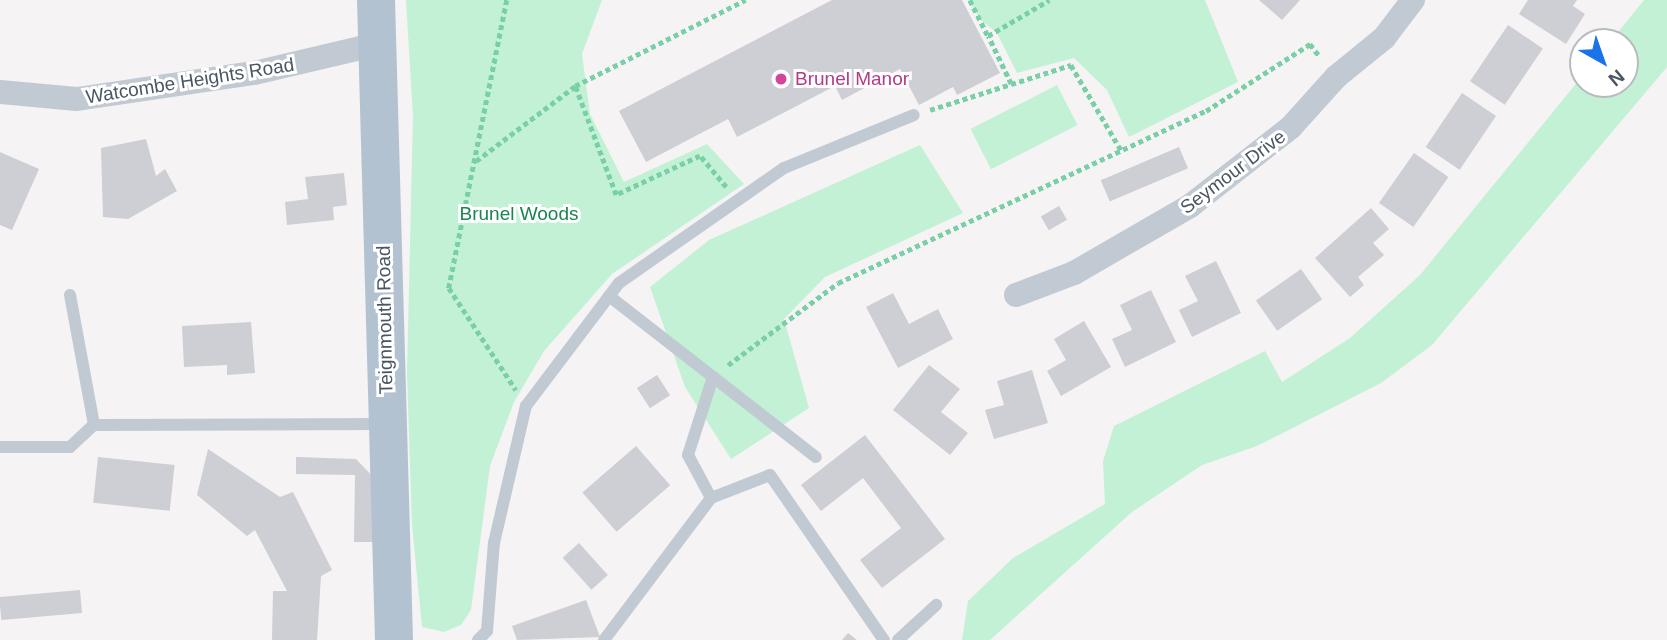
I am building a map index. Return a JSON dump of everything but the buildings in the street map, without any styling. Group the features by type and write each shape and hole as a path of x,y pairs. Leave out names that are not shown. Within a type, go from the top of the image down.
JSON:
{"main road":[{"name":"Teignmouth Road","path":"376,0 394,640"}],"street":[{"name":"Seymour Drive","path":"1016,295 1074,273 1190,206 1291,127 1336,77 1384,38 1413,0"},
{"name":"Watcombe Heights Road","path":"0,92 77,99 254,74 378,44"}],"lane":[{"path":"478,640 487,631 494,543 526,405 618,283 784,168 914,115"},
{"path":"70,295 94,425"},
{"path":"609,296 816,457"},
{"path":"711,498 688,455 713,377"},
{"path":"0,447 70,447 94,425 387,424"},
{"path":"604,640 711,498 770,475 884,640"},
{"path":"898,640 936,605"}],"path":[{"path":"507,0 449,288 526,405"},
{"path":"474,163 575,86 745,0"},
{"path":"970,0 1011,84"},
{"path":"988,36 1049,0"},
{"path":"713,377 838,283 1206,111 1310,44 1336,77"},
{"path":"914,115 1071,65 1121,150"},
{"path":"575,86 616,195 700,156 736,201"}],"green space":[{"name":"Brunel Woods","path":"406,0 602,0 582,54 590,114 624,182 707,144 744,184 612,274 544,351 514,402 490,466 471,610 461,625 444,632 422,627 412,525 407,373 413,117"},
{"path":"968,0 1205,0 1238,82 1129,137 1107,90 1074,58 1017,73 997,33 981,20"},
{"path":"1644,0 1667,0 1667,67 1432,345 1381,383 1257,446 1202,465 1132,512 990,640 962,640 968,601 1013,558 1105,504 1103,461 1114,426 1265,351 1282,382 1350,338 1420,275 1569,92 1569,98 1639,98 1639,28 1621,28"},
{"path":"1057,85 1077,125 991,169 971,129"},
{"path":"920,145 963,213 825,277 784,319 809,408 731,459 685,387 650,287 709,240"}],"place":[{"name":"Brunel Manor","path":"781,79"}]}
